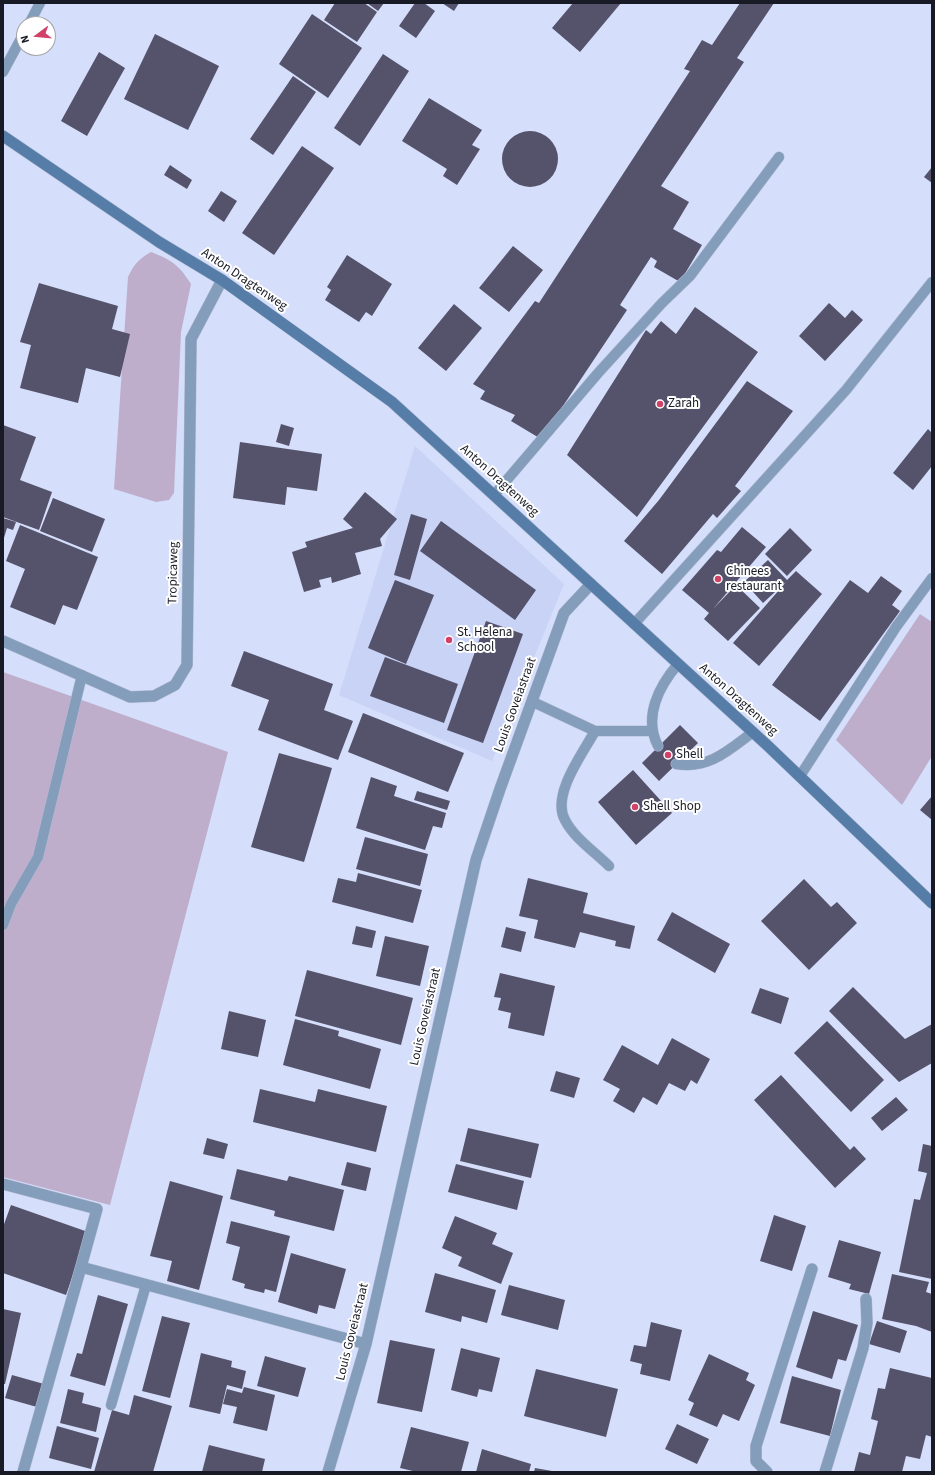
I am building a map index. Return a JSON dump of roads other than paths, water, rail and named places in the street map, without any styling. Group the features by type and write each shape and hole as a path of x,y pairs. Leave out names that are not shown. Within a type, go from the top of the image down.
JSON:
{"main road":[{"name":"Anton Dragtenweg","path":"3,136 159,242 222,280 392,402 753,732 932,903"}],"street":[{"name":"Tropicaweg","path":"3,641 130,697 154,696 175,685 187,665 190,339 222,280"},
{"name":"Louis Goveiastraat","path":"328,1472 366,1344 476,860 500,789 533,702 564,613 590,584"},
{"path":"3,1184 97,1209 23,1472"},
{"path":"81,1267 366,1344"},
{"path":"767,1472 756,1461 756,1446 812,1269"},
{"path":"825,1472 863,1348 867,1323 866,1299"}],"lane":[{"path":"33,16 40,3"},
{"path":"3,72 16,48"},
{"path":"494,495 599,372 662,303 690,276 778,157"},
{"path":"634,624 846,390 932,282"},
{"path":"800,776 896,627 932,578"},
{"path":"658,746 652,731 657,694 666,678 678,664"},
{"path":"3,925 11,904 38,857 82,675"},
{"path":"533,702 595,731 652,731"},
{"path":"595,731 570,775 560,801 564,820 574,833 609,866"},
{"path":"676,764 688,766 701,765 720,757 753,732"},
{"path":"111,1405 146,1285"}],"place":[{"name":"Zarah","path":"660,404"},
{"name":"Chinees restaurant","path":"718,579"},
{"name":"St. Helena School","path":"449,640"},
{"name":"Shell","path":"668,755"},
{"name":"Shell Shop","path":"635,807"}]}
